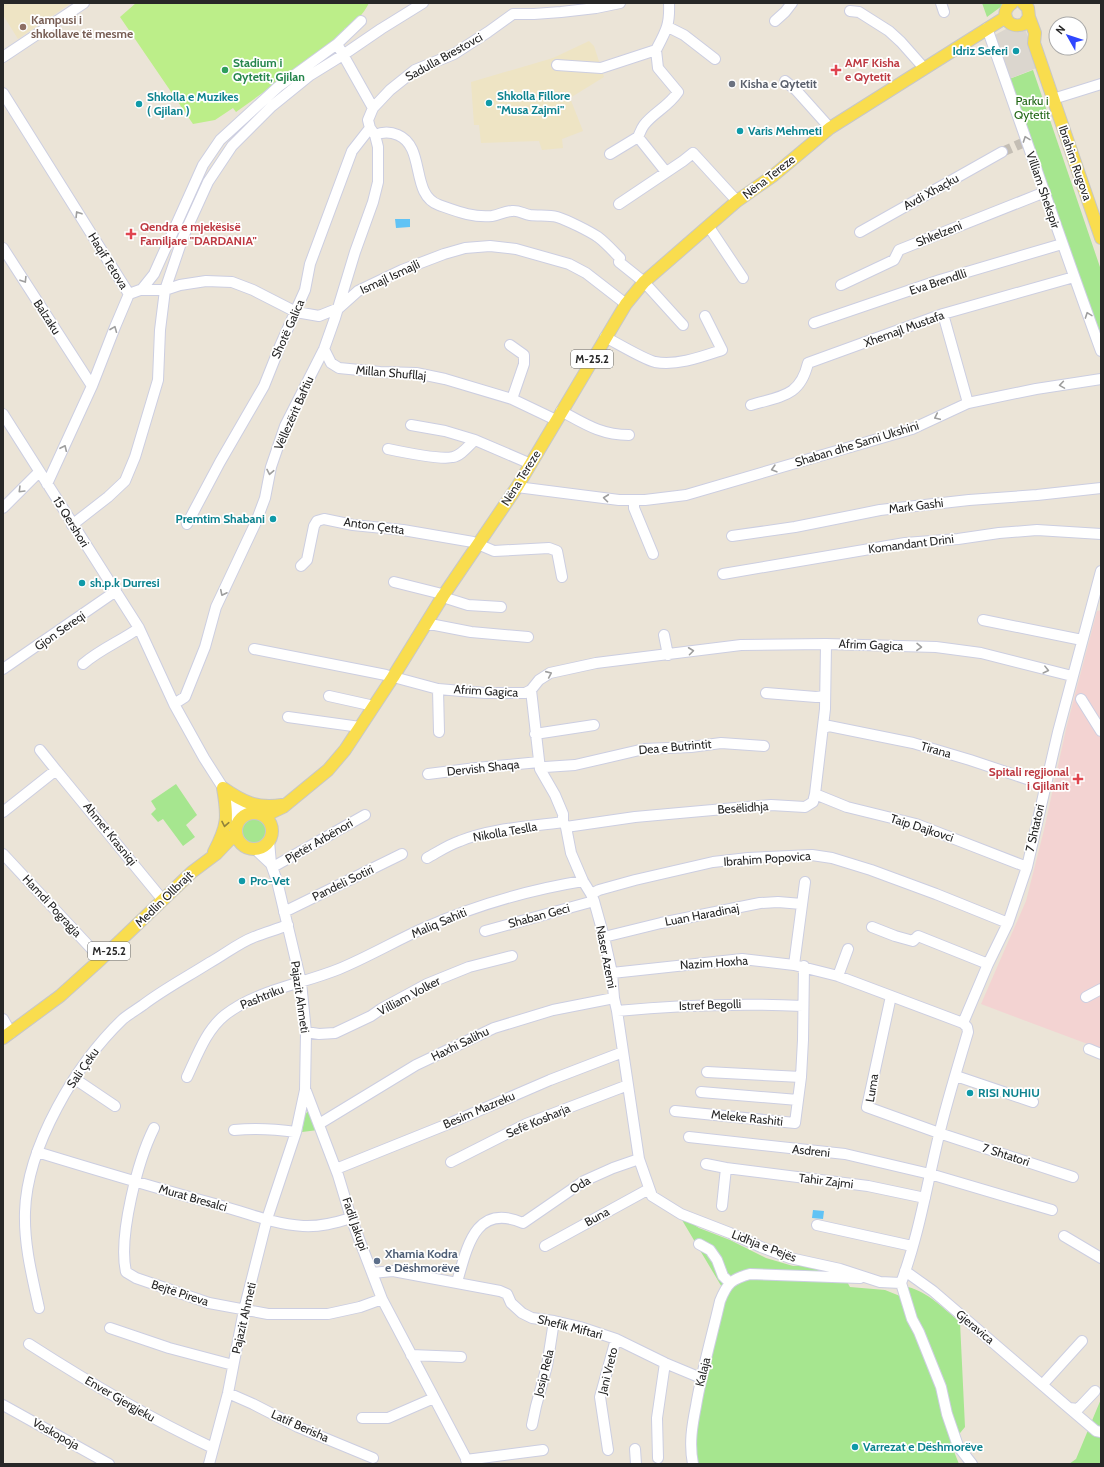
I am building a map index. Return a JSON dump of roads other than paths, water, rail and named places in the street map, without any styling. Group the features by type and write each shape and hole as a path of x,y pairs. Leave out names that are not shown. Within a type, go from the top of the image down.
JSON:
{"main road":[{"name":"Ibrahim Rugova","path":"1024,3 1028,8 1035,33 1034,43 1101,238"},
{"name":"Ibrahim Rugova","path":"1009,7 1009,22 1016,26 1034,43"},
{"name":"Nëna Tereze","path":"264,816 285,805 328,770 345,750 444,596 517,487 626,304 644,282 709,227 737,201 774,175 830,128 987,28 1009,7"},
{"path":"1016,26 1024,24 1029,16"},
{"path":"225,791 240,800 255,805 285,805"},
{"path":"214,856 224,833 226,822 227,812 225,791"},
{"name":"Nëna Tereze","path":"272,827 285,805"},
{"path":"249,814 258,813 264,816 268,819 272,827"},
{"name":"M-25.2","path":"237,828 245,816 249,814"},
{"name":"M-25.2","path":"251,848 265,845 271,837 272,827"},
{"path":"237,828 240,842 251,848"},
{"name":"Medlin Ollbrajt","path":"7,1035 60,996 101,959 162,899 192,872 214,856 237,828"},
{"name":"Medlin Ollbrajt","path":"214,856 251,848"}],"street":[{"path":"3,57 84,3"},
{"path":"72,525 108,497 125,481 135,457 158,380 160,330 165,290 183,237 208,182 232,146 272,106 309,76 424,3"},
{"name":"Sadulla Brestovci","path":"373,108 390,90 415,70 454,54 512,14 575,11 620,3"},
{"path":"610,154 638,137 644,125 656,113 672,101 678,92 658,68 656,50 668,27 668,3"},
{"path":"775,21 792,3"},
{"path":"850,11 859,12 889,31 924,68"},
{"path":"142,290 154,274 203,165 220,140 278,87 337,44 361,21"},
{"path":"668,27 684,35 715,60"},
{"name":"Villiam Shekspir","path":"987,28 1101,351"},
{"path":"337,44 373,108 368,120 372,131 395,134 405,138 412,148 421,184 427,196 435,204 464,214 477,216 501,214 513,210 528,215 557,217 598,237 620,258 619,262 644,282 683,325"},
{"path":"557,65 601,68 656,50"},
{"path":"785,81 796,90 830,128"},
{"path":"1053,99 1101,84"},
{"name":"Haqif Tetova","path":"3,93 129,294 92,386 47,484"},
{"name":"Vëllezërit Baftiu","path":"174,704 185,697 205,647 216,607 265,498 270,467 286,426 324,350 339,308 355,252 373,202 378,182 378,147 372,131"},
{"name":"Shotë Galica","path":"187,524 220,462 264,386 305,290 310,264 352,151 372,131"},
{"path":"638,137 666,172"},
{"name":"Avdi Xhaçku","path":"860,232 1002,152"},
{"path":"619,204 693,153 737,201"},
{"name":"Shkelzeni","path":"841,285 894,260 899,250 1045,192"},
{"path":"709,227 743,278"},
{"name":"Eva Brendlli","path":"814,323 940,280 1062,244"},
{"name":"Ismajl Ismajli","path":"129,294 142,290 165,290 206,281 232,282 253,290 296,312 319,316 339,308 358,291 402,270 444,254 465,248 490,246 516,249 569,264 586,273 626,304"},
{"name":"Balzaku","path":"3,248 92,386"},
{"name":"Xhemajl Mustafa","path":"751,405 789,394 795,389 806,374 808,363 943,314 1074,276"},
{"path":"943,314 968,403"},
{"path":"606,337 654,362 685,360 722,350 705,316"},
{"path":"510,345 524,355 524,364 512,399"},
{"name":"Millan Shufllaj","path":"324,350 331,363 339,368 380,372 416,373 452,381 512,399 558,416"},
{"name":"Shaban dhe Sami Ukshini","path":"517,487 634,501 686,495 906,431 968,403 1029,390 1101,379"},
{"name":"15 Qershori","path":"3,414 72,525 139,628 174,704 204,758 225,791 249,814"},
{"path":"558,416 597,430 620,435 629,435"},
{"path":"411,425 445,431 474,440 531,464"},
{"path":"388,449 440,457 454,457 474,440"},
{"path":"3,508 39,472"},
{"name":"Mark Gashi","path":"732,536 795,527 880,510 1101,488"},
{"path":"634,501 634,508 653,554"},
{"name":"Anton Çetta","path":"301,566 307,560 314,526 317,521 324,519 353,525 404,530 472,542 479,545"},
{"name":"Komandant Drini","path":"723,574 905,543 958,539 998,533 1037,530 1101,534"},
{"path":"479,545 494,551 549,548 557,551 562,577"},
{"name":"7 Shtatori","path":"963,1023 988,964 1008,923 1026,867 1072,676 1101,571"},
{"path":"394,582 444,596 468,605 501,608"},
{"name":"Gjon Sereqi","path":"3,669 116,591"},
{"path":"983,620 1082,640"},
{"path":"426,625 435,625 471,632 528,637"},
{"path":"83,664 93,655 122,640 139,628"},
{"path":"664,635 668,654"},
{"path":"815,794 821,739 824,728 822,723 825,709 826,644"},
{"name":"Afrim Gagica","path":"393,677 438,689 485,693 525,693 531,690 539,680 550,673 596,663 741,645 826,644 936,647 973,652 1072,676"},
{"path":"254,649 393,677"},
{"name":"Afrim Gagica","path":"438,689 439,732"},
{"name":"Naser Azemi","path":"531,690 539,766 563,814 571,854 592,898 604,937 612,973 614,998 639,1158 649,1189"},
{"path":"766,693 816,697 825,696"},
{"path":"328,696 374,706"},
{"path":"1081,699 1101,731"},
{"path":"288,717 360,727"},
{"path":"535,734 594,725"},
{"name":"Tirana","path":"824,728 829,726 913,743 1045,785"},
{"name":"Dea e Butrintit","path":"539,766 544,767 575,764 644,749 691,747 721,743 764,746"},
{"name":"Ahmet Krasniqi","path":"40,750 162,899"},
{"name":"Dervish Shaqa","path":"428,774 476,768 539,766"},
{"path":"3,812 56,770"},
{"name":"15 Qershori","path":"225,791 237,828"},
{"name":"Besëlidhja","path":"565,824 635,816 771,805 805,807 813,802 815,794"},
{"name":"Taip Dajkovci","path":"815,794 847,807 916,824 1026,867"},
{"name":"Pjetër Arbënori","path":"272,866 365,815"},
{"name":"Nikolla Teslla","path":"427,858 459,841 478,835 503,830 565,824"},
{"name":"Pajazit Ahmeti","path":"209,1464 228,1393 244,1310 267,1219 296,1132 305,1090 306,1032 300,982 288,925 272,866 268,841"},
{"path":"251,848 272,866"},
{"name":"Hamdi Pogragja","path":"3,854 101,959"},
{"name":"Pandeli Sotiri","path":"284,912 402,854"},
{"name":"Ibrahim Popovica","path":"592,898 599,890 713,862 748,858 812,855 832,858 871,870 1008,923"},
{"name":"Maliq Sahiti","path":"300,982 338,969 423,928 470,910 522,894 583,881"},
{"path":"799,965 802,904 805,882"},
{"name":"Shaban Geci","path":"485,930 592,898"},
{"name":"Luan Haradinaj","path":"604,937 661,923 760,903 778,902 802,904"},
{"name":"Sali Çeku","path":"39,1308 28,1255 25,1212 29,1181 37,1152 62,1099 75,1079 94,1052 124,1018 174,983 252,937 288,925"},
{"path":"872,927 895,936 914,941 918,936 988,964"},
{"path":"838,976 848,949"},
{"name":"Villiam Volker","path":"306,1032 319,1034 335,1033 371,1016 427,984 469,967 512,956"},
{"name":"Nazim Hoxha","path":"612,973 742,959 799,965 838,976 963,1023"},
{"name":"Meleke Rashiti","path":"675,1111 796,1123 801,1077 803,1006 799,965"},
{"name":"Pashtriku","path":"187,1077 208,1036 223,1016 241,1004 300,982"},
{"path":"1086,997 1101,989"},
{"name":"Luma","path":"891,996 867,1107 939,1134"},
{"name":"Haxhi Salihu","path":"319,1124 416,1065 494,1028 553,1010 614,998"},
{"name":"Istref Begolli","path":"617,1011 662,1007 746,1004 803,1006"},
{"path":"3,1019 7,1035"},
{"path":"963,1023 968,1027 968,1032 939,1134 925,1198 901,1283 912,1319 919,1332 941,1387 947,1414 958,1446 972,1464"},
{"path":"1089,1049 1101,1054"},
{"name":"Besim Mazreku","path":"336,1169 448,1124 550,1080 623,1052"},
{"path":"707,1072 801,1077"},
{"path":"956,1076 1033,1102"},
{"path":"75,1079 115,1106"},
{"name":"Sefë Kosharja","path":"451,1162 526,1124 628,1085"},
{"name":"Fadil Jakupi","path":"305,1090 336,1169 351,1218 382,1299 467,1462 543,1450"},
{"name":"Meleke Rashiti","path":"701,1092 798,1100"},
{"name":"Bejtë Pireva","path":"154,1128 148,1140 136,1182 124,1237 123,1261 126,1272 136,1278 209,1303 268,1314 328,1314 360,1307 382,1299"},
{"path":"234,1130 254,1128 296,1132"},
{"name":"7 Shtatori","path":"939,1134 1073,1177"},
{"name":"Asdreni","path":"689,1137 845,1154 930,1174 1052,1210"},
{"name":"Murat Bresalci","path":"37,1152 279,1223 304,1226 330,1224 351,1218"},
{"name":"Oda","path":"457,1282 468,1246 476,1230 483,1224 498,1218 508,1218 523,1223 528,1221 584,1181 639,1158"},
{"name":"Tahir Zajmi","path":"706,1164 726,1168 868,1186 925,1198"},
{"path":"722,1206 726,1168"},
{"name":"Buna","path":"545,1246 649,1189"},
{"name":"Lidhja e Pejës","path":"649,1189 652,1196 681,1214 790,1258 840,1269 880,1282 901,1283"},
{"path":"817,1226 912,1246"},
{"path":"1064,1236 1101,1258"},
{"path":"699,1244 710,1250 717,1260 723,1276 730,1283 736,1278 750,1274 858,1279 862,1277"},
{"name":"Shefik Miftari","path":"372,1273 393,1271 500,1291 507,1294 511,1303 522,1313 532,1318 554,1321 616,1339 700,1378"},
{"name":"Gjeravica","path":"905,1271 933,1291 1096,1431 1101,1432"},
{"name":"Kalaja","path":"693,1464 690,1451 700,1378 720,1301 730,1283"},
{"name":"Josip Rela","path":"532,1425 547,1366 554,1321"},
{"name":"Pajazit Ahmeti","path":"110,1328 169,1348 233,1365"},
{"name":"Jani Vreto","path":"608,1450 600,1397 616,1339"},
{"path":"1043,1384 1082,1342"},
{"name":"Enver Gjergjeku","path":"29,1344 74,1373 137,1409 176,1431 213,1448"},
{"path":"412,1355 461,1356"},
{"path":"658,1458 657,1418 665,1363"},
{"path":"1069,1408 1078,1409 1095,1391"},
{"name":"Latif Berisha","path":"228,1393 298,1427 373,1458"},
{"path":"362,1418 388,1418 434,1398"},
{"name":"Voskopoja","path":"3,1405 109,1464"},
{"path":"636,1449 636,1464"}],"water":[{"path":"395,219 410,219 410,227 396,228"},
{"path":"813,1210 824,1211 823,1219 812,1218"}],"tunnel":[{"path":"1002,152 1027,141"}],"place":[{"name":"Kampusi i shkollave të mesme","path":"23,27"},
{"name":"Idriz Seferi","path":"1016,51"},
{"name":"Stadium i Qytetit, Gjilan","path":"225,70"},
{"name":"AMF Kisha e Qytetit","path":"836,70"},
{"name":"Kisha e Qytetit","path":"732,84"},
{"name":"Shkolla Fillore \"Musa Zajmi\"","path":"489,103"},
{"name":"Shkolla e Muzikes ( Gjilan )","path":"139,104"},
{"name":"Varis Mehmeti","path":"740,131"},
{"name":"Qendra e mjekësisë Familjare \"DARDANIA\"","path":"131,234"},
{"name":"Premtim Shabani","path":"273,519"},
{"name":"sh.p.k Durresi","path":"82,583"},
{"name":"Spitali regjional i Gjilanit","path":"1078,779"},
{"name":"Pro-Vet","path":"242,881"},
{"name":"RISI NUHIU","path":"970,1093"},
{"name":"Xhamia Kodra e Dëshmorëve","path":"377,1261"},
{"name":"Varrezat e Dëshmorëve","path":"855,1447"}],"park label":[{"name":"Parku i Qytetit","path":"1032,108"}]}
